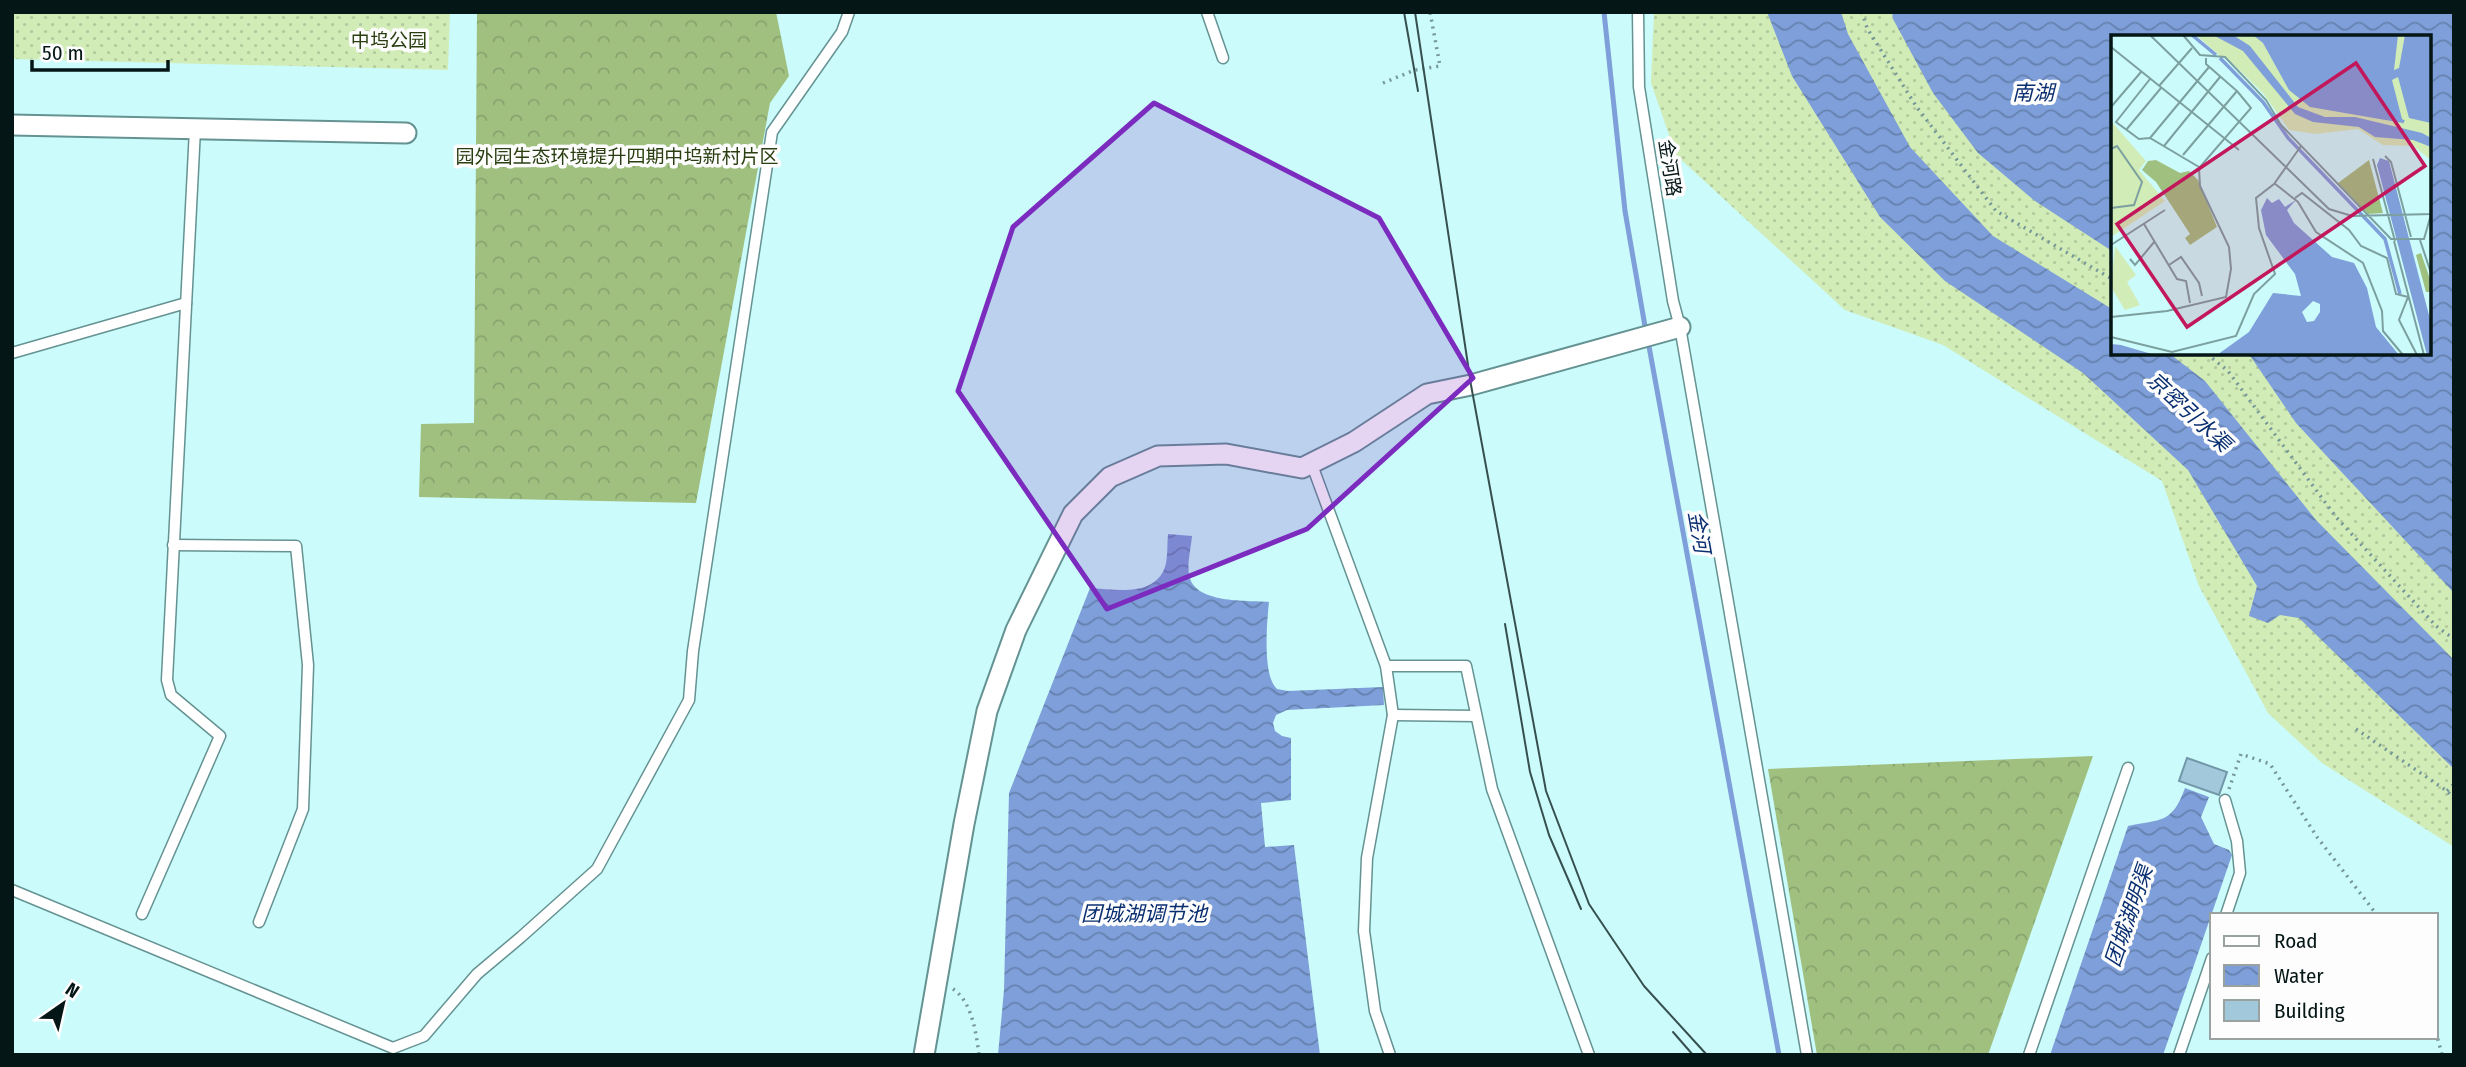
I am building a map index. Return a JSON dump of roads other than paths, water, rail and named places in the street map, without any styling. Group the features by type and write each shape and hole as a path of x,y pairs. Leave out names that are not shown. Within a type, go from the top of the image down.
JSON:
{"street":[{"path":"12,125 407,133"},
{"path":"924,1055 964,824 987,711 1016,630 1073,514 1111,477 1158,456 1226,454 1303,468 1354,442 1427,394 1471,385 1672,329"}],"lane":[{"path":"12,890 393,1048 424,1036 477,974 597,869 689,701 693,651 772,132 842,32 849,12"},
{"path":"1207,12 1223,58"},
{"name":"金河路","path":"1638,12 1639,87 1673,301 1672,329 1807,1055"},
{"path":"142,914 220,736 170,695 167,680 195,129"},
{"path":"12,353 186,303"},
{"path":"1312,465 1386,666 1393,715 1367,858 1364,931 1375,1011 1390,1055"},
{"path":"173,545 296,546 308,665 303,809 258,922"},
{"path":"1386,666 1466,666 1492,789 1589,1055"},
{"path":"1393,715 1476,716"},
{"path":"2029,1055 2128,768"},
{"path":"2225,800 2237,841 2240,873 2228,913"},
{"path":"2179,1055 2210,964"}],"water":[{"name":"京密引水渠","path":"1767,12 1841,12 1848,34 1910,147 1993,236 2111,308 2111,355 2171,355 2205,381 2316,520 2454,660 2454,769 2299,618 2280,615 2268,623 2249,616 2257,586 2188,470 2083,373 1945,281 1880,217 1792,76"},
{"name":"南湖","path":"1892,12 2454,12 2454,593 2296,423 2248,355 2431,355 2431,35 2111,35 2111,250 2035,201 1978,153 1933,93 1893,19"},
{"name":"团城湖调节池","path":"1168,534 1192,536 1189,575 1200,591 1222,599 1269,602 1267,661 1272,682 1277,689 1288,691 1383,687 1384,705 1287,710 1276,715 1273,723 1275,731 1291,738 1291,800 1261,803 1265,847 1294,845 1320,1055 998,1055 1004,990 1009,793 1090,588 1132,590 1152,584 1160,577 1165,567"},
{"name":"团城湖明渠","path":"2185,788 2209,797 2201,817 2214,844 2229,850 2232,855 2163,1055 2050,1055 2128,826 2164,818 2180,800"}],"waterway":[{"name":"金河","path":"1604,12 1625,211 1646,332"},
{"name":"金河","path":"1648,341 1779,1055"}],"tram line":[{"path":"1404,12 1418,91"},
{"path":"1415,12 1471,385 1546,791 1589,904 1644,986 1707,1055"},
{"path":"1505,624 1530,772 1549,835 1581,909"},
{"path":"1673,1032 1693,1055"}],"park label":[{"name":"中坞公园","path":"389,40"},
{"name":"园外园生态环境提升四期中坞新村片区","path":"617,156"}]}
